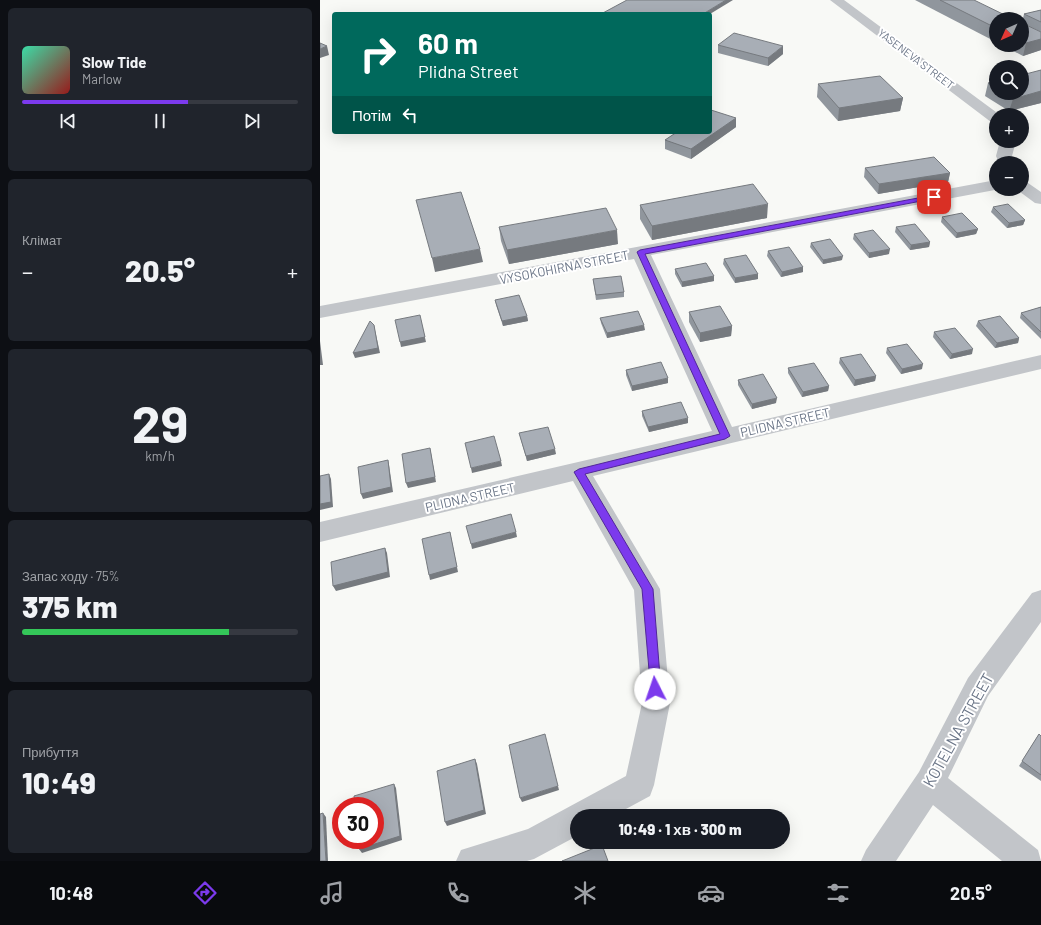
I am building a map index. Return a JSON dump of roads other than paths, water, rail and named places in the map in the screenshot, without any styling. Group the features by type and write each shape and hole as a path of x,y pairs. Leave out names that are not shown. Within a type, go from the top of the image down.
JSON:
{"street":[{"name":"YASENEVA STREET","path":"836,0 989,114"},
{"name":"VYSOKOHIRNA STREET","path":"320,312 989,186"},
{"path":"1029,191 1041,200"},
{"path":"640,252 725,436"},
{"name":"PLIDNA STREET","path":"320,532 1041,362"},
{"path":"579,472 647,589 656,703 639,785 596,809"},
{"name":"KOTELNA STREET","path":"877,861 930,783 978,687 1041,601"},
{"path":"930,783 1027,861"},
{"path":"472,861 534,843 570,823"}]}
